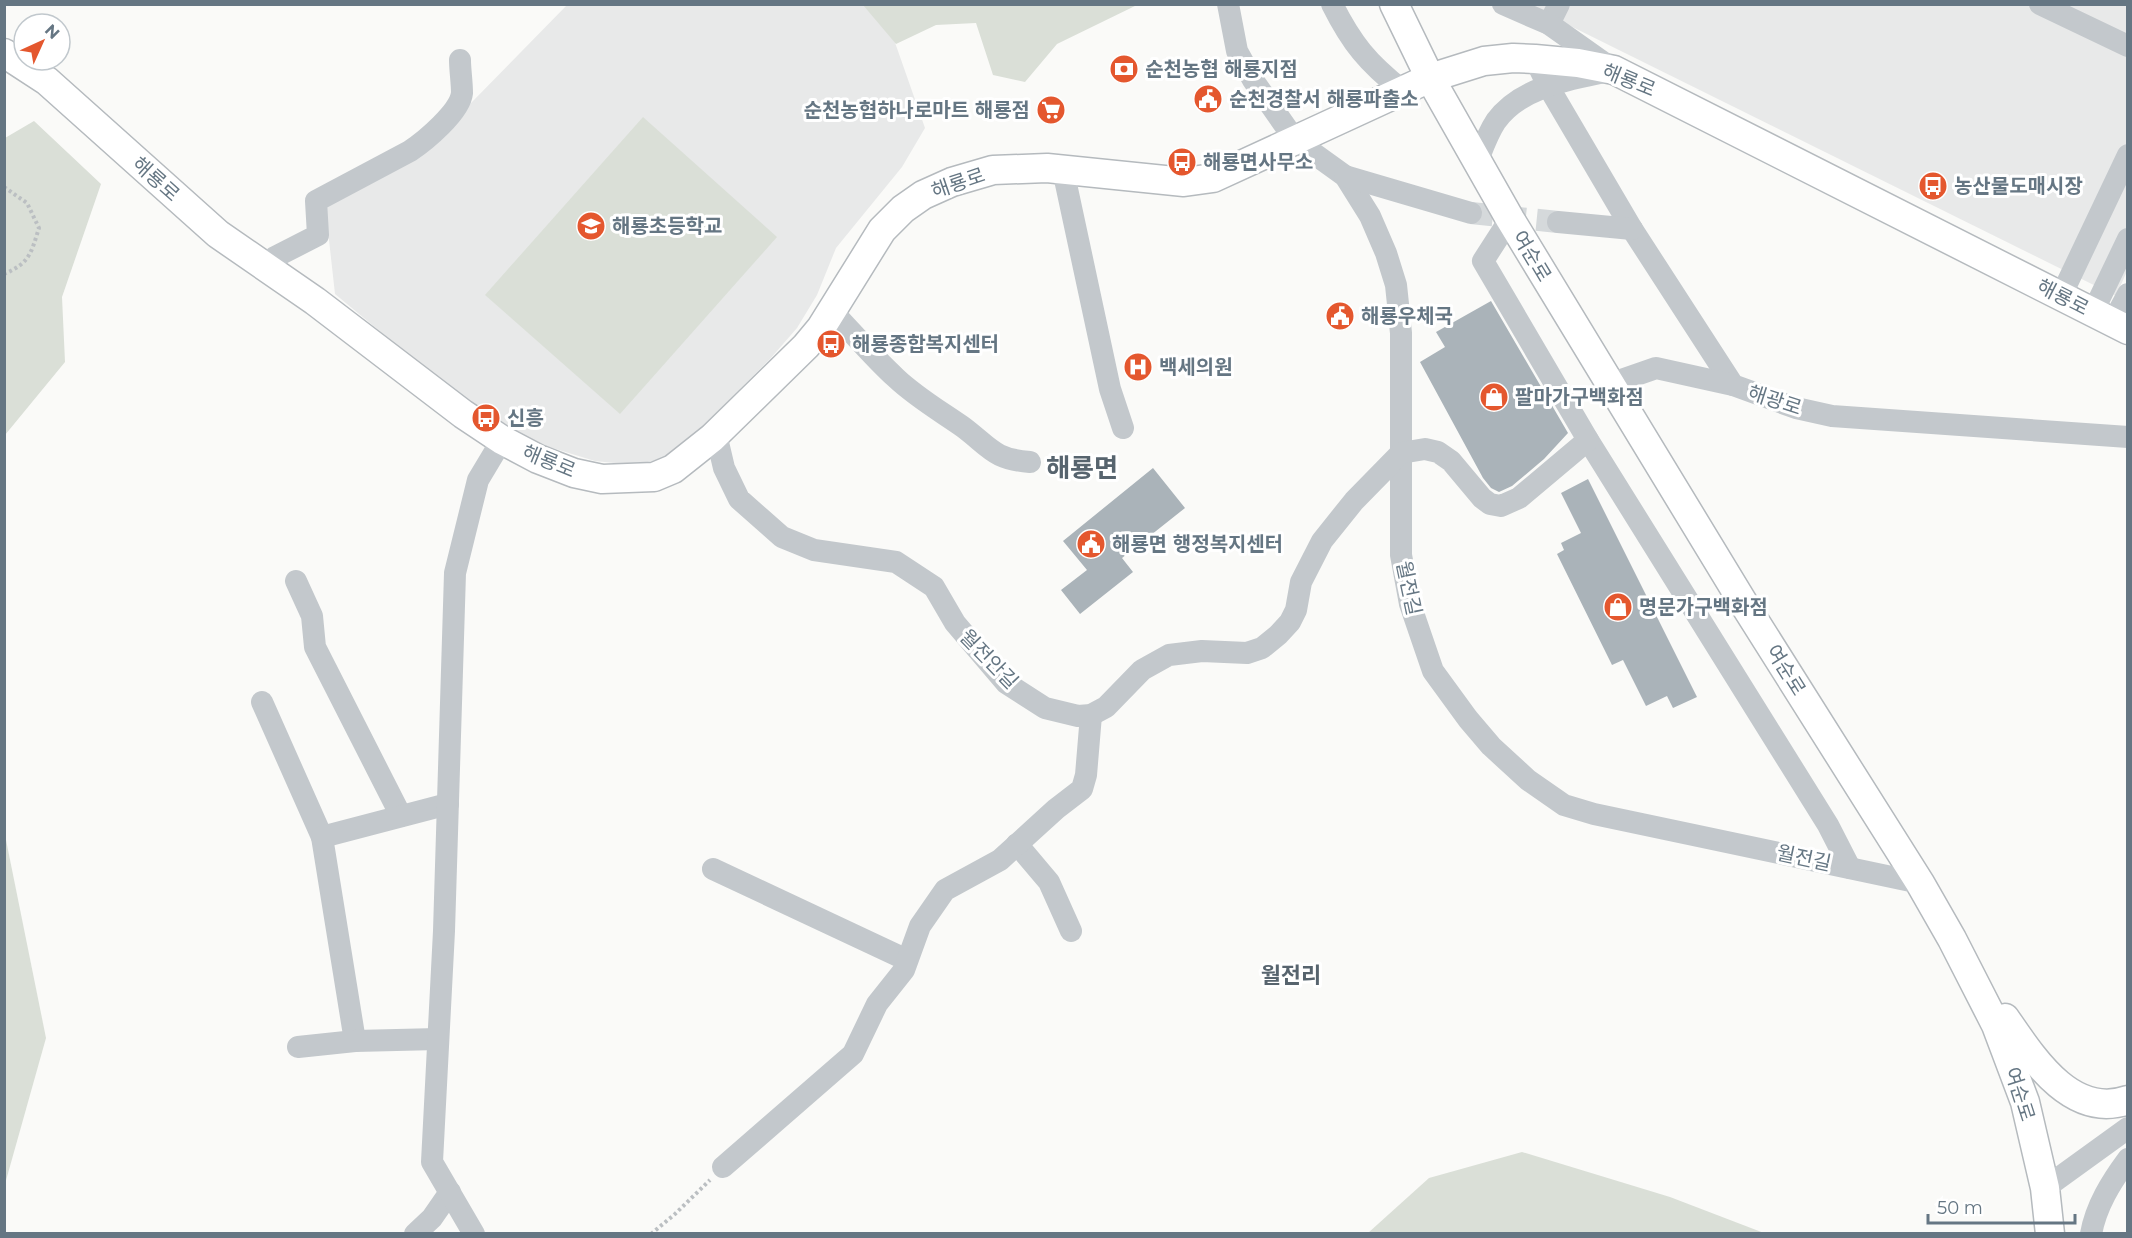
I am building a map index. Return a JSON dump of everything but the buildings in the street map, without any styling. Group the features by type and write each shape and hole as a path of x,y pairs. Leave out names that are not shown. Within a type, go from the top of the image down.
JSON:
{"main road":[{"name":"여순로","path":"1394,4 1430,78 1510,219 1744,604 1920,883 1952,939 1996,1025 2025,1102 2045,1188 2050,1233"},
{"name":"해룡로","path":"4,52 47,81 218,234 315,301 463,414 502,440 538,459 574,473 602,479 654,477 673,469 716,434 806,346 821,328 882,230 903,209 923,195 952,182 993,170 1047,168 1184,182 1213,178 1402,90 1430,78 1484,61 1513,58 1535,59 1578,63 1614,70 2111,321"},
{"path":"1952,939 2036,1062 2053,1079 2087,1101 2105,1105 2127,1100"}],"street":[{"name":"월전길","path":"1228,4 1237,51 1253,80 1295,140 1345,176 1370,216 1386,253 1396,285 1401,333 1401,555 1410,604 1433,671 1468,719 1491,746 1520,773 1564,806 1920,883"},
{"path":"1332,4 1345,30 1361,53 1402,90"},
{"path":"1503,4 1554,14 1614,70"},
{"path":"2040,4 2127,46"},
{"name":"해광로","path":"1535,59 1548,86 1632,229 1732,385 1796,408 1832,416 2127,437"},
{"path":"263,267 275,257 318,236 316,201 424,142 458,105 462,94 459,60"},
{"path":"1478,159 1490,131 1504,111 1517,101 1548,86 1614,70"},
{"path":"2061,296 2127,155"},
{"path":"1063,170 1110,389 1123,428"},
{"path":"1345,176 1471,213"},
{"path":"1510,219 1484,261 1588,440 1828,825 1850,868"},
{"path":"1558,222 1632,229"},
{"path":"2111,321 2127,239"},
{"path":"2111,321 2127,294"},
{"path":"832,311 896,378 924,401 994,453 1009,460 1030,462"},
{"path":"1610,384 1656,368 1732,385"},
{"name":"월전안길","path":"716,434 724,468 739,499 782,537 814,550 896,562 934,587 955,623 1006,683 1045,708 1078,716 1091,715"},
{"path":"474,1233 432,1162 448,804 455,573 478,480 502,440"},
{"path":"723,1167 853,1054 877,1004 904,970 920,926 945,890 1000,860 1056,809 1082,789 1086,776 1091,715 1106,707 1142,670 1169,655 1202,651 1247,653 1262,648 1278,635 1290,622 1296,610 1301,582 1322,541 1354,501 1401,453 1425,449 1438,452 1451,460 1482,498 1490,504 1501,506 1519,498 1588,440"},
{"path":"296,581 312,616 315,647 401,816"},
{"path":"262,702 322,837 355,1041"},
{"path":"322,837 448,804"},
{"path":"1017,844 1048,882 1071,931"},
{"path":"713,869 907,960"},
{"path":"298,1047 355,1041 438,1039"},
{"path":"2045,1188 2127,1128"},
{"path":"2091,1233 2093,1221 2103,1198 2127,1159"},
{"path":"415,1233 432,1218 450,1192"}],"path":[{"path":"4,187 27,203 39,228 33,248 22,266 4,274"},
{"path":"651,1233 675,1214 723,1167"}],"shaded area":[{"name":"해룡초등학교","path":"567,5 866,5 892,34 925,128 902,167 836,248 817,295 797,328 770,359 682,447 657,460 634,465 595,461 536,443 512,431 452,391 335,294 325,204 421,154"},
{"path":"863,5 1137,5 1057,44 1025,82 993,75 976,23 936,25 896,44"},
{"path":"1528,5 2127,5 2127,271 2116,296"},
{"path":"643,117 777,237 620,414 485,295"},
{"path":"34,121 101,184 62,297 65,362 5,435 5,138"},
{"path":"5,835 46,1038 4,1184"},
{"path":"1522,1152 1670,1197 1764,1233 1368,1233 1429,1178"}],"tunnel":[{"path":"1471,213 1558,222"}],"place":[{"name":"순천농협 해룡지점","path":"1124,69"},
{"name":"순천경찰서 해룡파출소","path":"1208,99"},
{"name":"순천농협하나로마트 해룡점","path":"1051,110"},
{"name":"해룡면사무소","path":"1182,162"},
{"name":"농산물도매시장","path":"1933,186"},
{"name":"해룡초등학교","path":"591,226"},
{"name":"해룡우체국","path":"1340,316"},
{"name":"해룡종합복지센터","path":"831,344"},
{"name":"백세의원","path":"1138,367"},
{"name":"팔마가구백화점","path":"1494,397"},
{"name":"신흥","path":"486,418"},
{"name":"해룡면 행정복지센터","path":"1091,544"},
{"name":"명문가구백화점","path":"1618,607"}],"district":[{"name":"해룡면","path":"1082,468"},
{"name":"월전리","path":"1291,975"}]}
